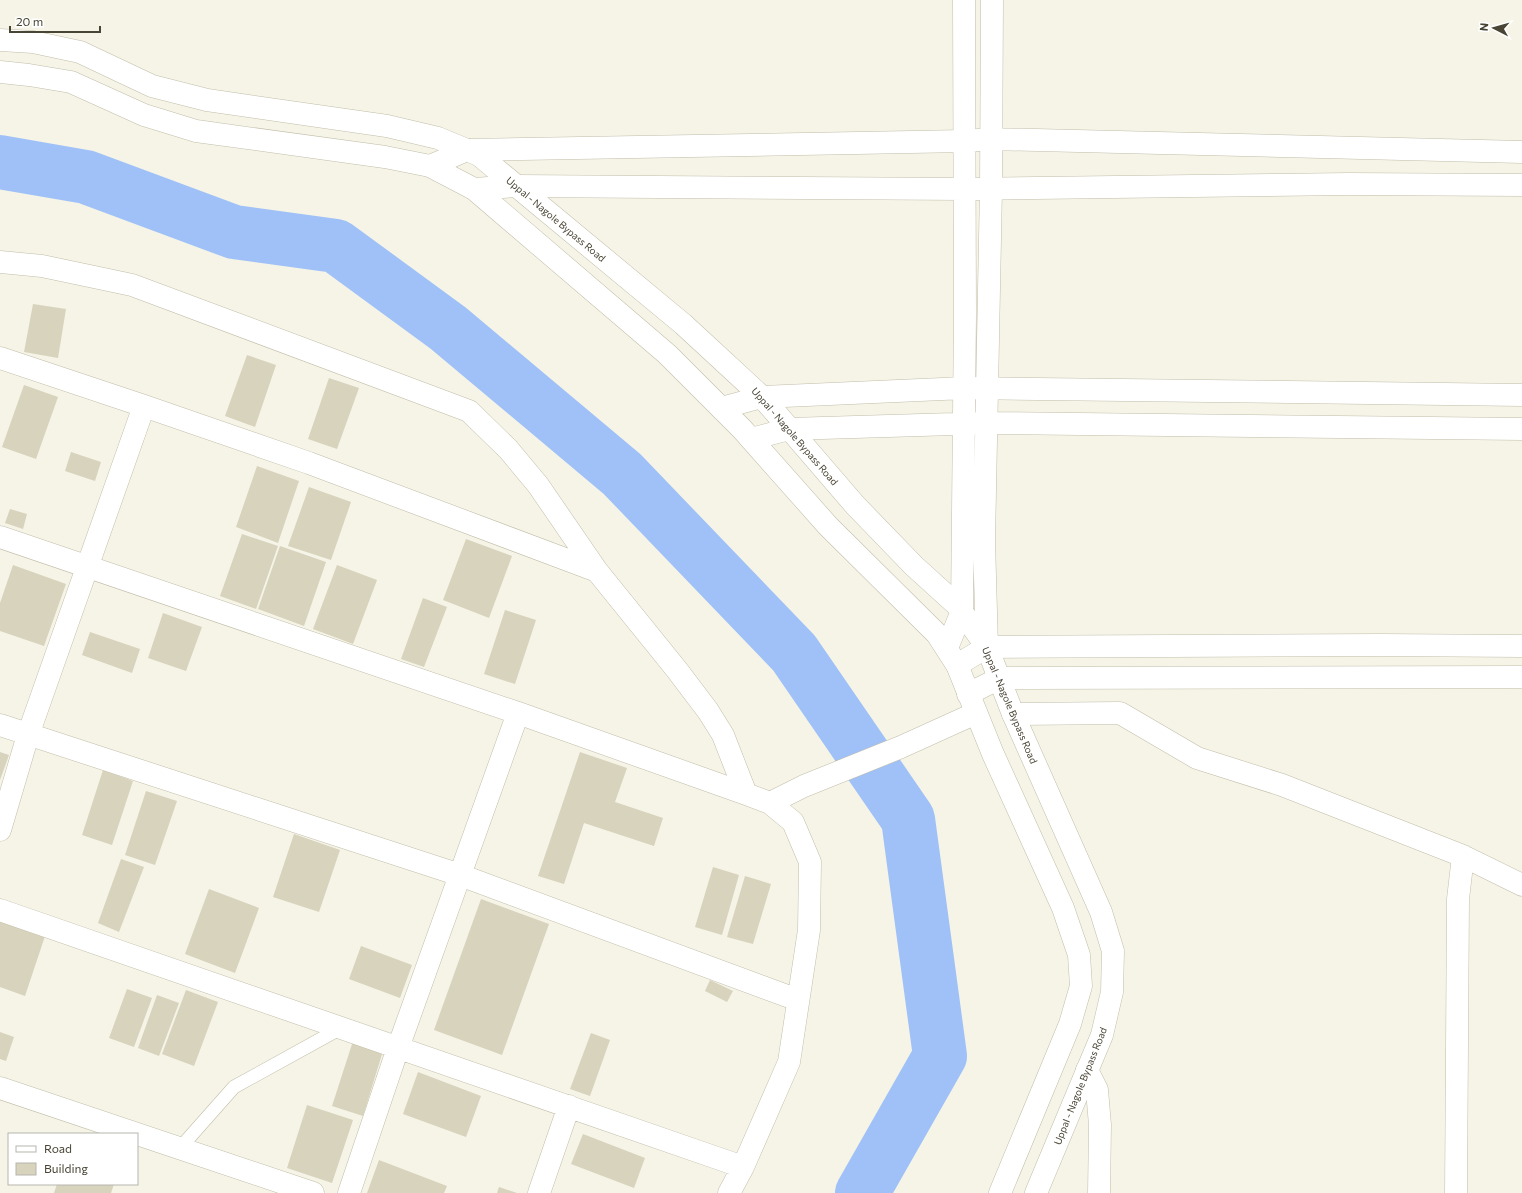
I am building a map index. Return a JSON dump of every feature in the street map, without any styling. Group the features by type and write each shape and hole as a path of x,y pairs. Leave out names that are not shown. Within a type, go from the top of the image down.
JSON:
{"street":[{"path":"952,656 962,611 965,388 964,0"},
{"path":"987,648 984,541 992,139 992,0"},
{"name":"Uppal - Nagole Bypass Road","path":"0,40 33,42 80,52 152,86 207,100 387,126 438,138 479,155 683,324 762,397 855,505 914,566 957,605 987,648 1013,714 1101,912 1114,951 1110,999 1102,1035 1036,1193"},
{"path":"0,72 72,82 144,115 196,131 385,158 430,166 474,189 667,354 752,440 828,526 937,634 952,656 993,754 1063,908 1079,955 1081,986 1070,1024 1000,1193"},
{"path":"430,166 467,150 965,141 992,139 1522,152"},
{"path":"474,189 516,186 965,189 1341,184 1522,185"},
{"path":"0,262 42,266 132,285 469,411 508,449 538,485 596,571 678,670 708,711 723,735 746,794"},
{"path":"0,358 309,463 596,571"},
{"path":"721,408 762,397 965,388 1522,395"},
{"path":"0,830 28,735 144,406"},
{"path":"752,440 789,428 987,423 1522,429"},
{"path":"0,537 518,713 746,794 770,803 793,822 810,862 809,930 789,1062 743,1167 729,1193"},
{"path":"952,656 987,648 1372,645 1522,646"},
{"path":"770,803 804,786 901,747 972,703 1000,678 1522,677"},
{"path":"1013,714 1120,712 1197,758 1282,784 1463,856 1522,885"},
{"path":"349,1193 398,1048 518,713"},
{"path":"0,725 460,875 798,1000"},
{"path":"1456,1193 1458,899 1463,856"},
{"path":"0,910 743,1167"},
{"path":"1087,1070 1097,1090 1100,1126 1099,1193"},
{"path":"0,1088 135,1133"},
{"path":"540,1193 569,1106"},
{"path":"138,1134 313,1193"}],"lane":[{"path":"180,1148 234,1086 341,1028"}],"building":[{"path":"33,304 66,309 58,358 24,352"},
{"path":"247,355 276,365 255,427 225,416"},
{"path":"329,378 359,388 337,449 308,439"},
{"path":"24,385 58,397 36,459 2,447"},
{"path":"71,452 101,462 95,481 65,471"},
{"path":"257,466 299,481 278,543 236,527"},
{"path":"309,487 351,502 331,560 288,546"},
{"path":"10,509 27,514 23,529 5,523"},
{"path":"242,534 278,546 256,609 220,596"},
{"path":"466,539 512,556 489,618 443,600"},
{"path":"280,546 326,562 304,626 258,609"},
{"path":"13,565 66,584 44,646 0,631 0,603"},
{"path":"337,565 377,580 353,644 313,629"},
{"path":"423,598 447,607 424,667 401,659"},
{"path":"505,610 536,620 515,684 484,674"},
{"path":"163,613 202,627 186,671 148,658"},
{"path":"90,632 140,649 132,673 82,655"},
{"path":"0,752 9,755 0,780"},
{"path":"580,752 627,768 615,802 663,818 654,846 584,823 564,884 538,876"},
{"path":"103,770 133,781 112,845 82,835"},
{"path":"146,791 177,801 155,865 125,855"},
{"path":"294,834 340,850 319,912 273,897"},
{"path":"121,859 144,867 119,932 98,923"},
{"path":"713,867 739,875 722,935 695,927"},
{"path":"745,876 771,884 753,944 727,937"},
{"path":"209,889 259,908 235,973 185,954"},
{"path":"481,899 549,924 502,1055 434,1030"},
{"path":"0,918 46,933 25,996 0,987"},
{"path":"361,946 412,965 400,998 349,979"},
{"path":"710,980 733,991 727,1002 705,991"},
{"path":"127,989 152,998 134,1047 109,1038"},
{"path":"186,990 218,1002 194,1066 162,1054"},
{"path":"157,995 179,1003 159,1056 138,1048"},
{"path":"0,1032 14,1037 6,1061 0,1059"},
{"path":"591,1033 610,1040 590,1096 570,1089"},
{"path":"353,1041 383,1051 363,1116 332,1106"},
{"path":"418,1072 481,1096 466,1137 403,1114"},
{"path":"307,1105 353,1120 332,1183 287,1168"},
{"path":"583,1134 645,1158 634,1188 571,1164"},
{"path":"379,1160 447,1186 444,1193 367,1193"},
{"path":"57,1185 114,1185 111,1193 54,1193"},
{"path":"499,1187 517,1193 497,1193"}],"waterway":[{"path":"0,162 86,177 234,232 336,246 448,328 622,474 794,653 908,819 940,1056 862,1193"}]}
